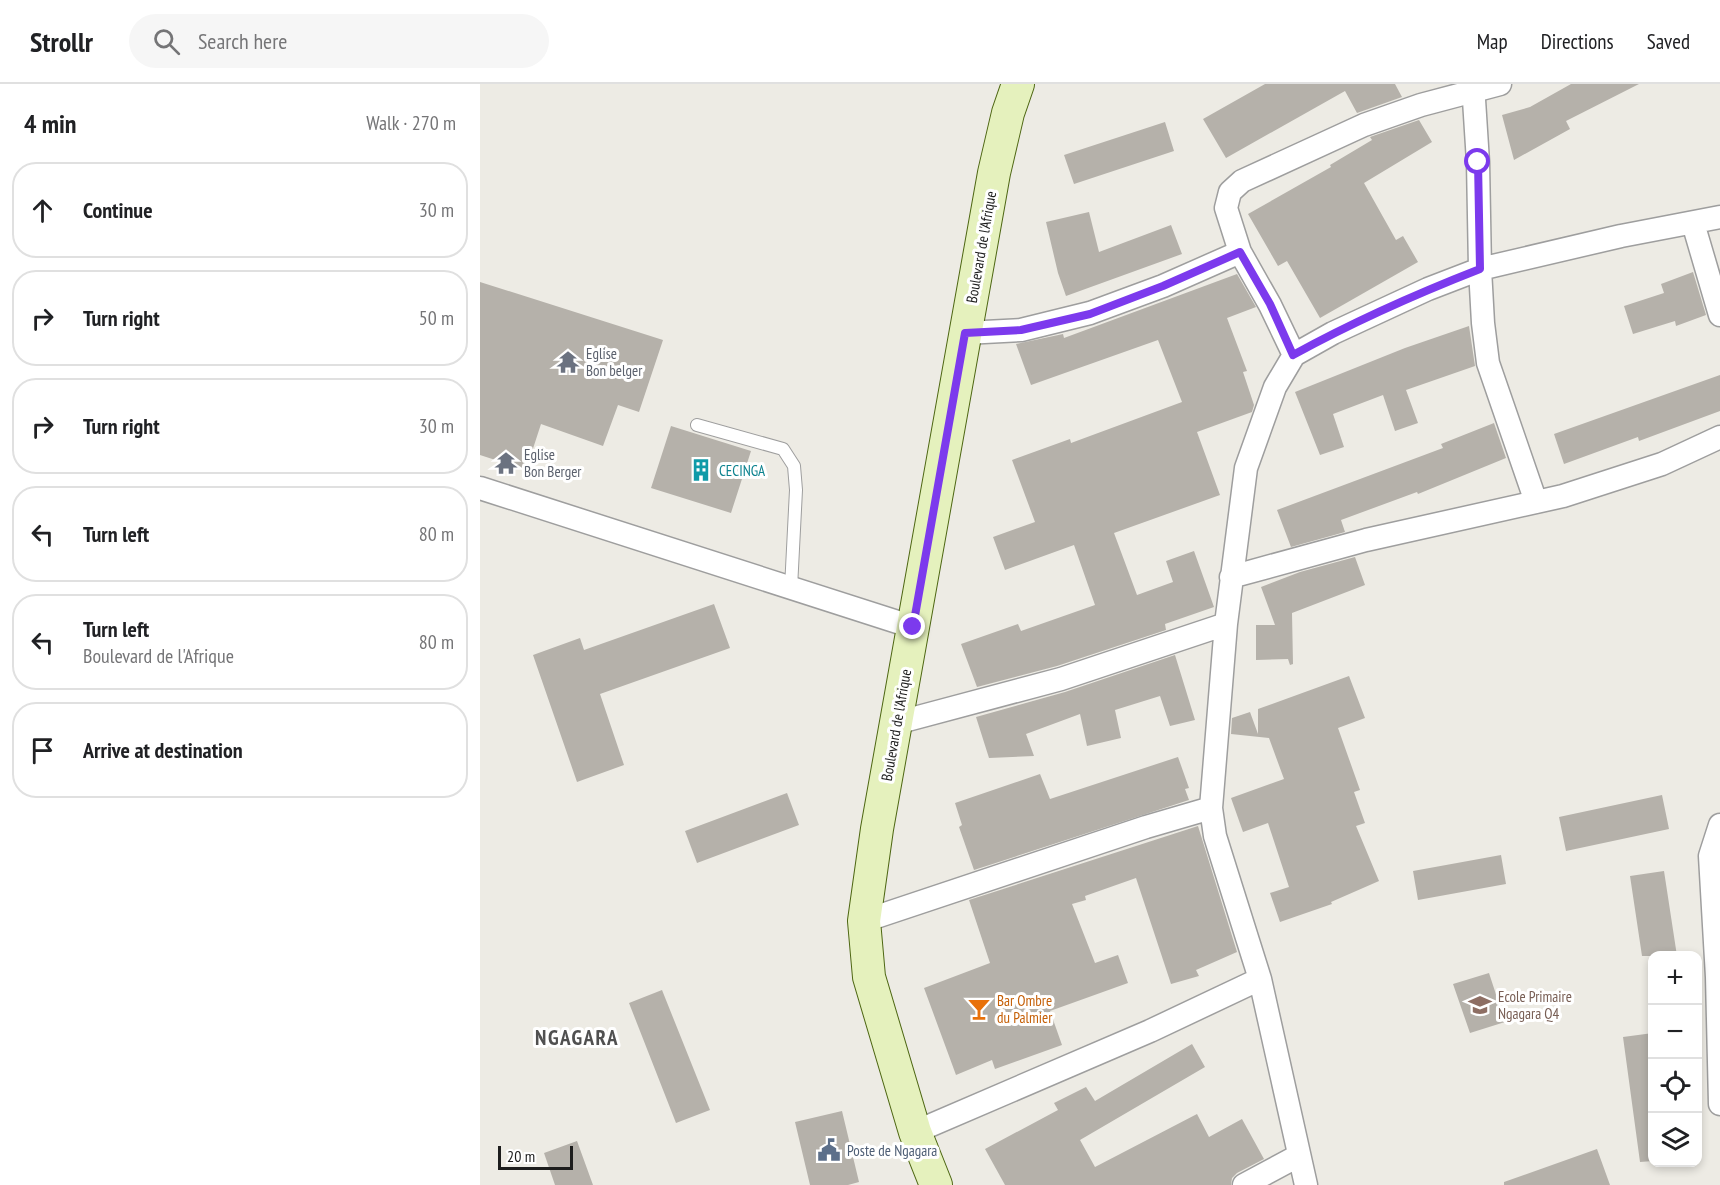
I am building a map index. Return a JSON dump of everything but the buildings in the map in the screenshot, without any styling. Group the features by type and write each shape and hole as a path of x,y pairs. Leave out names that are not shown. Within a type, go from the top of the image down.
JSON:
{"street":[{"name":"Boulevard de l'Afrique","path":"936,1185 915,1132 869,977 864,921 877,829 994,173 1008,113 1018,84"},
{"path":"1293,355 1270,304 1240,252 1226,208 1230,192 1242,181 1364,125 1473,87 1500,84"},
{"path":"1473,87 1480,269 1488,363 1536,502"},
{"path":"1305,1185 1260,980 1215,837 1211,808 1226,624 1246,468 1275,387 1293,355 1333,333 1428,289 1480,269 1621,236 1720,217"},
{"path":"1693,223 1720,315"},
{"path":"965,333 1021,330 1090,314 1163,286 1240,252"},
{"path":"1231,577 1366,540 1563,496 1662,464 1720,437"},
{"path":"480,488 913,627"},
{"path":"896,723 1061,679 1226,624"},
{"path":"864,921 1146,827 1211,808"},
{"path":"1720,825 1710,856 1719,977 1720,1104"},
{"path":"915,1132 1118,1045 1260,980"},
{"path":"1244,1185 1298,1156"}],"lane":[{"path":"697,425 783,449 794,466 796,490 790,588"}],"place":[{"name":"Eglise Bon belger","path":"568,362"},
{"name":"Eglise Bon Berger","path":"506,463"},
{"name":"CECINGA","path":"701,470"},
{"name":"Ecole Primaire Ngagara Q4","path":"1480,1005"},
{"name":"Bar Ombre du Palmier","path":"979,1009"},
{"name":"Poste de Ngagara","path":"829,1150"}],"district":[{"name":"NGAGARA","path":"577,1037"}],"route":[{"path":"913,627 965,333 1021,330 1090,314 1163,286 1240,252 1270,304 1293,355 1333,333 1428,289 1480,269 1478,162"}]}
